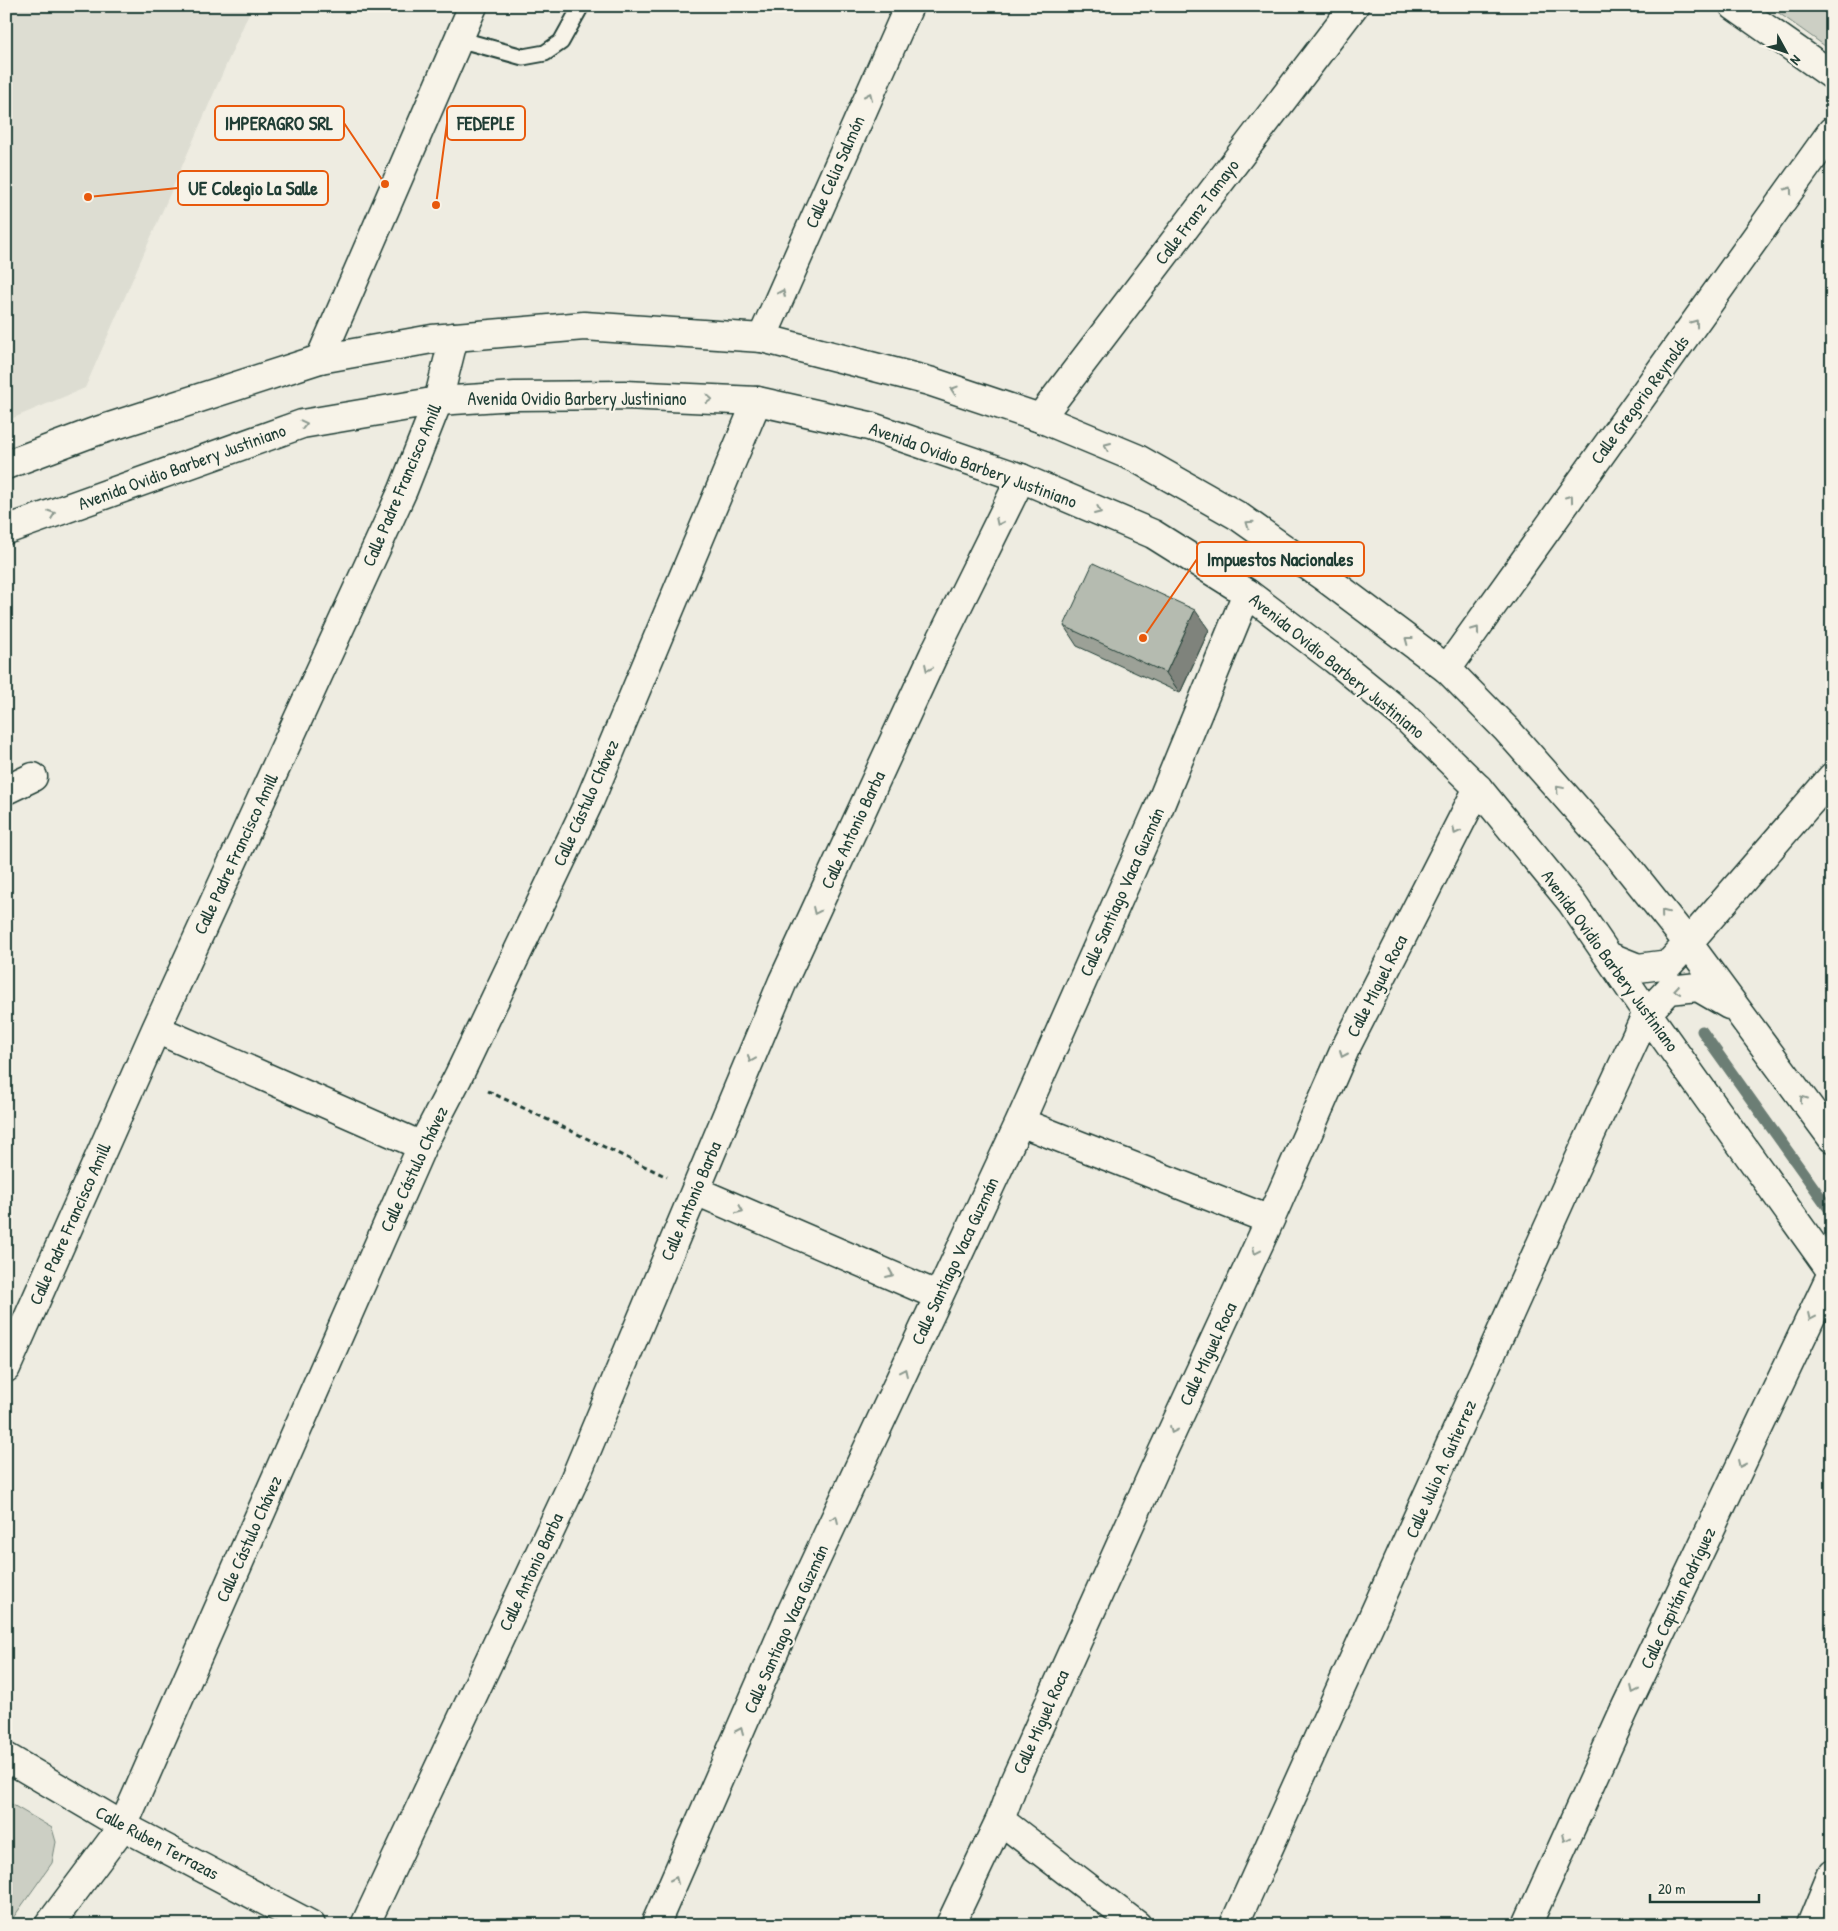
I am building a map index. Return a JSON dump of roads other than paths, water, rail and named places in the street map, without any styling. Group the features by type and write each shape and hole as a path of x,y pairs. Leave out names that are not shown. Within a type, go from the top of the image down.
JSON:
{"street":[{"path":"320,359 473,6"},
{"name":"Calle Celia Salmón","path":"762,338 909,6"},
{"name":"Calle Franz Tamayo","path":"1040,418 1354,6"},
{"path":"1734,6 1832,75"},
{"name":"Calle Gregorio Reynolds","path":"1447,670 1832,131"},
{"path":"6,465 94,432 320,359 432,339 584,326 762,338 929,381 1040,418 1136,458 1238,516 1324,577 1447,670 1507,730 1602,837 1688,943 1832,1138"},
{"name":"Calle Padre Francisco Amill","path":"6,1368 156,1029 403,490 438,401 454,337"},
{"name":"Avenida Ovidio Barbery Justiniano","path":"6,530 302,424 438,401 515,396 616,395 757,401 869,426 1021,478 1153,534 1247,593 1404,716 1478,788 1572,903 1832,1273"},
{"name":"Calle Cástulo Chávez","path":"49,1925 123,1826 422,1146 458,1077 589,802 757,401"},
{"name":"Calle Antonio Barba","path":"365,1925 575,1478 783,981 934,654 1021,478"},
{"name":"Calle Santiago Vaca Guzmán","path":"655,1925 792,1611 1020,1122 1158,810 1247,593"},
{"path":"6,790 33,777"},
{"path":"1608,956 1638,968 1669,964 1832,777"},
{"name":"Calle Miguel Roca","path":"950,1925 1000,1820 1014,1782 1149,1482 1270,1220 1345,1049 1478,788"},
{"name":"Calle Julio A. Gutierrez","path":"1234,1925 1567,1186 1648,1013 1669,990 1698,987 1737,1010"},
{"path":"156,1029 422,1146"},
{"path":"1020,1122 1270,1220"},
{"path":"696,1191 939,1296"},
{"name":"Calle Capitán Rodríguez","path":"1527,1925 1628,1702 1832,1273"},
{"name":"Calle Ruben Terrazas","path":"6,1757 123,1826 311,1925"},
{"path":"1000,1820 1137,1925"},
{"path":"1811,1925 1832,1874"}],"lane":[{"path":"458,39 523,58 545,53 561,42 581,6"}],"waterway":[{"path":"1702,1031 1832,1213"}],"place":[{"name":"IMPERAGRO SRL","path":"385,184"},
{"name":"UE Colegio La Salle","path":"88,197"},
{"name":"FEDEPLE","path":"436,205"},
{"name":"Impuestos Nacionales","path":"1143,638"}]}
